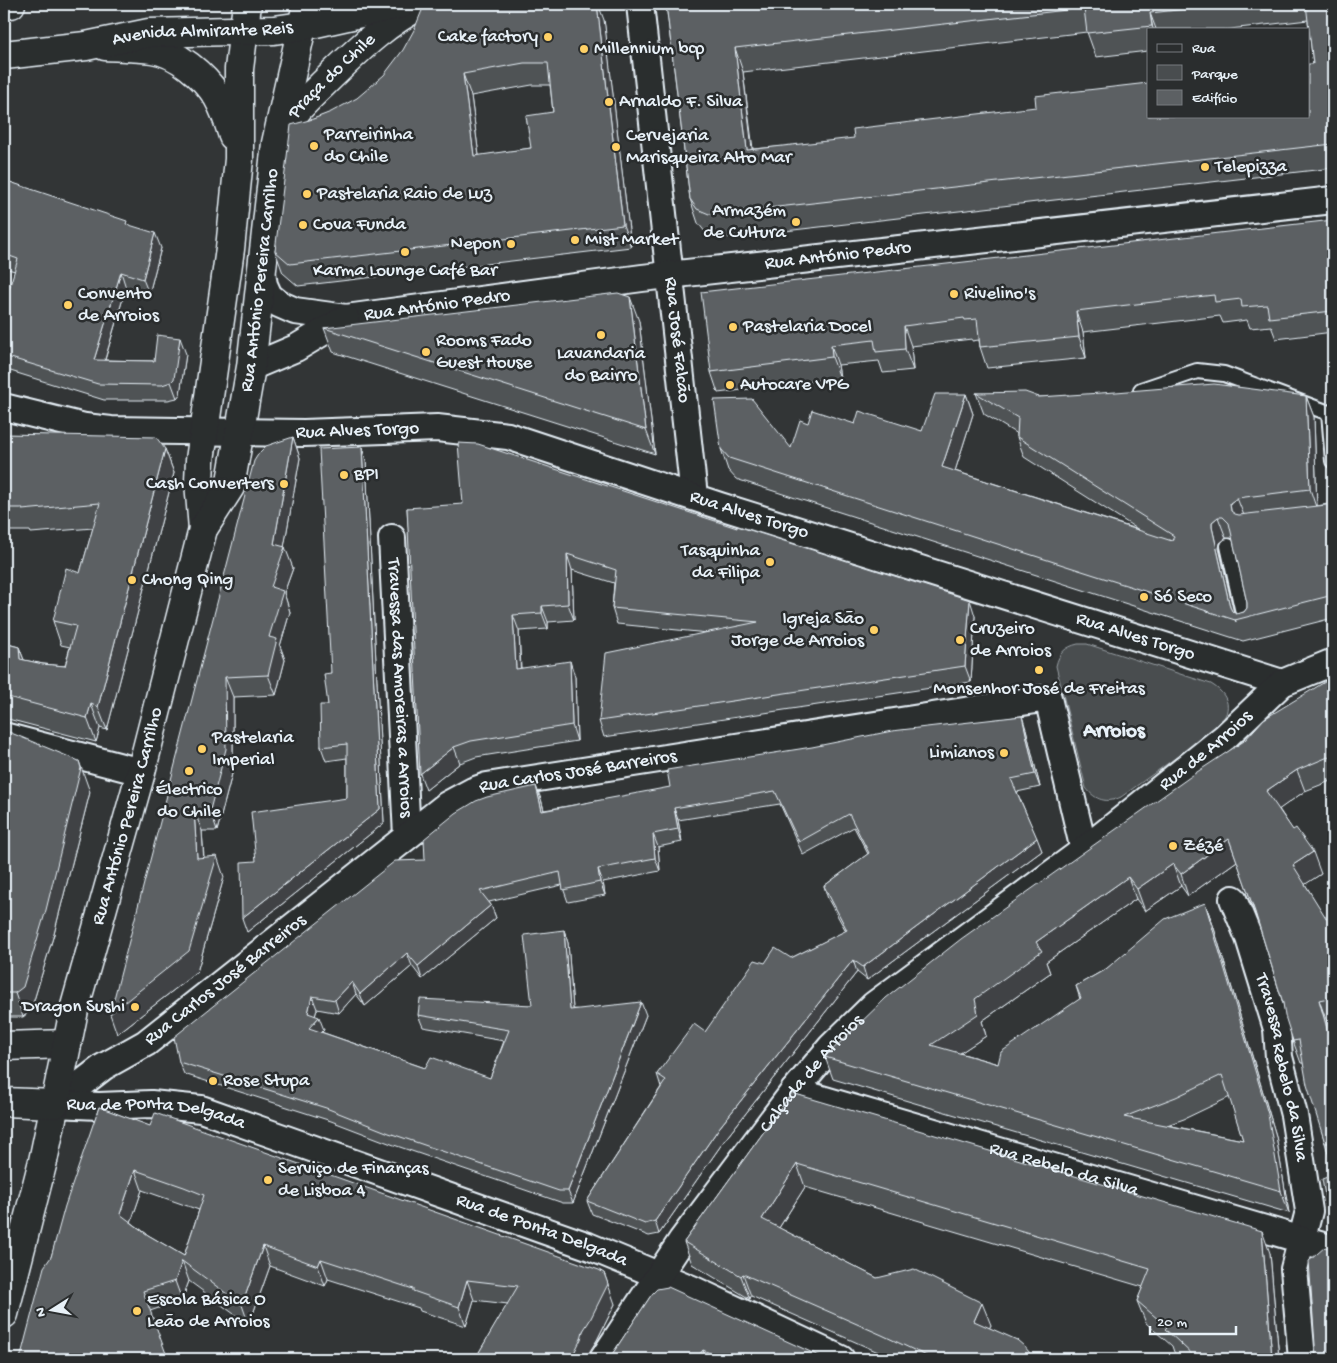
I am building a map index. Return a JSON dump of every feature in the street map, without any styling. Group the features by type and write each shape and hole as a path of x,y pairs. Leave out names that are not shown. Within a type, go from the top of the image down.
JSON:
{"main road":[{"path":"4,5 11,4"},
{"name":"Rua António Pereira Carrilho","path":"4,1314 43,1161 74,1010 141,772 203,529 199,471 230,249 239,159 238,69 247,4"},
{"name":"Avenida Almirante Reis","path":"4,54 86,46 150,33 274,30 304,15 401,4"},
{"name":"Praça do Chile","path":"276,143 296,110 370,39 391,22 423,4"},
{"name":"Rua António Pereira Carrilho","path":"203,529 230,487 251,368 276,143 304,15"},
{"path":"86,46 154,49 182,61 204,81 217,97 230,126 239,159"},
{"path":"204,431 218,403 237,379 251,368"},
{"path":"4,1046 67,1044"},
{"path":"4,1102 55,1104"}],"street":[{"name":"Rua José Falcão","path":"640,4 694,496"},
{"name":"Rua António Pedro","path":"262,273 264,285 269,296 279,304 295,311 346,318 642,278 1333,200"},
{"name":"Rua António Pedro","path":"251,368 296,348 346,318"},
{"name":"Rua Alves Torgo","path":"4,407 86,427 111,430 304,433 437,428 508,436 1282,684"},
{"name":"Travessa das Amoreiras a Arroios","path":"392,538 407,836"},
{"name":"Rua de Arroios","path":"1084,850 1225,737 1282,684 1333,662"},
{"name":"Rua Carlos José Barreiros","path":"55,1104 103,1067 146,1043 447,805 487,786 1048,698 1084,850"},
{"path":"4,736 141,772"},
{"name":"Calçada de Arroios","path":"603,1359 682,1240 794,1091 831,1047 874,1005 1084,850"},
{"name":"Travessa Rebelo da Silva","path":"1233,899 1249,938 1277,1029 1279,1057 1294,1115 1309,1211 1294,1269 1302,1359"},
{"name":"Rua Rebelo da Silva","path":"794,1091 1333,1249"},
{"name":"Rua de Ponta Delgada","path":"55,1104 99,1106 151,1104 201,1108 579,1242 692,1289 842,1359"}],"lane":[{"path":"1141,390 1197,371 1233,377 1329,414 1333,461"},
{"path":"1228,546 1246,626"}],"green space":[{"path":"1078,644 1087,644 1211,684 1224,695 1227,707 1224,719 1213,731 1121,797 1111,800 1097,798 1086,788 1056,666 1063,651"}],"building":[{"path":"462,4 597,4 623,225 290,264 275,251 291,125 331,112 357,98 384,75 403,50 423,8","holes":["524,63 548,63 553,112 526,116 531,148 474,156 463,74"]},
{"path":"666,4 1232,4 1150,13 1152,26 1087,33 1084,8 735,48 747,150 854,138 853,129 1036,107 1035,96 1147,83 1147,118 1310,118 1310,64 1313,64 1306,4 1333,4 1333,144 716,214 709,214 697,209 690,199"},
{"name":"Convento de Arroios","path":"4,180 127,221 126,224 155,233 143,279 121,272 94,360 154,361 157,335 180,338 174,379 171,382 162,385 98,384 4,356 4,302 18,259 4,254"},
{"path":"1333,220 1333,311 1269,318 1267,305 1242,307 1241,299 1215,302 1214,295 1076,311 1079,337 980,347 977,319 965,320 964,318 904,326 905,349 876,352 874,340 831,345 832,357 711,372 701,292"},
{"path":"618,293 630,297 646,430 324,328"},
{"path":"1214,384 1306,396 1310,489 1237,498 1230,503 1231,511 1239,515 1333,503 1333,595 1235,620 729,458 721,449 714,400 752,399 791,448 800,420 808,423 812,410 855,424 859,411 922,431 935,394 966,394 942,467 1172,541 1174,536 1017,437 1018,418 976,393 1025,392 1039,397","holes":["1218,517 1223,517 1229,523 1247,603 1247,608 1244,612 1236,614 1230,607 1212,527 1212,522"]},
{"path":"4,434 156,437 165,449 98,707 91,704 87,718 4,696 4,643 19,647 20,659 65,666 76,626 53,621 66,568 80,573 100,503 22,510 23,508 4,508"},
{"path":"293,437 274,544 285,547 271,587 283,591 269,637 277,639 268,675 225,677 226,749 210,810 194,810 197,858 217,856 189,951 110,1014 254,461 266,446"},
{"path":"458,443 478,444 737,528 737,526 970,600 965,666 599,721 606,653 758,622 612,608 616,570 567,554 568,604 542,606 542,613 513,615 516,669 570,661 572,725 471,741 454,747 420,774 407,508 463,504"},
{"path":"362,447 380,809 242,918 241,862 256,861 251,812 347,798 347,744 321,747 320,705 328,705 324,674 331,673 319,449"},
{"path":"1333,677 1333,755 1297,770 1266,791 1293,830 1296,828 1313,852 1293,865 1333,929 1333,932 1329,934 1333,955 1333,997 1319,1000 1333,1050 1333,1143 1325,1143 1307,1085 1299,1040 1293,1041 1255,912 1229,839 1181,874 1173,864 1137,889 1128,877 1036,942 1042,951 975,999 978,1014 931,1045 998,1064 1001,1052 1081,998 1076,986 1106,969 1165,919 1205,903 1268,1114 1281,1191 825,1057 886,998 961,939 1197,772 1244,741 1264,719","holes":["1222,1075 1243,1140 1124,1117 1176,1097"]},
{"path":"1022,716 1035,774 1011,779 1037,838 863,967 853,960 719,1128 655,1221 645,1224 587,1201 666,1080 657,1074 694,1024 705,1032 755,960 765,963 775,948 791,958 847,930 824,886 869,853 849,814 799,842 775,791 674,808 678,829 653,834 655,858 598,869 600,882 563,890 560,872 480,891 491,905 418,966 407,953 360,994 352,982 335,1000 312,996 308,1013 319,1017 309,1028 425,1068 431,1057 490,1078 509,1030 418,1015 420,999 532,1005 524,935 564,930 570,1010 641,1002 568,1191 559,1191 389,1133 326,1108 179,1062 174,1037 395,861 425,860 424,839 456,813 476,801 536,786 542,811 670,787 667,770 812,747 892,731"},
{"path":"4,730 79,761 81,768 46,910 23,987 15,993 4,993 4,822 9,801 4,799"},
{"path":"792,1093 1262,1231 1272,1359 1197,1359 1165,1329 1167,1327 1137,1301 1150,1269 797,1164 762,1219 877,1278 914,1269 982,1303 974,1321 1017,1340 1035,1359 933,1359 743,1274 741,1276 684,1242"},
{"path":"99,1107 150,1126 155,1113 599,1270 604,1273 608,1284 583,1331 571,1359 475,1359 518,1286 467,1280 459,1307 413,1291 413,1289 321,1259 318,1266 263,1246 242,1305 182,1261 175,1281 143,1291 168,1359 20,1359 44,1267 51,1257 65,1206","holes":["135,1170 204,1195 184,1256 148,1235 120,1214"]},
{"path":"1329,1155 1333,1157 1333,1169"},
{"path":"1333,1175 1333,1205 1325,1196 1322,1179"},
{"path":"1325,1247 1333,1250 1333,1359 1316,1359 1309,1261"},
{"path":"668,1287 826,1359 723,1359 703,1350 696,1359 609,1359 652,1294 657,1289"}],"place":[{"name":"Cake factory","path":"548,37"},
{"name":"Millennium bcp","path":"584,49"},
{"name":"Arnaldo F. Silva","path":"609,102"},
{"name":"Parreirinha do Chile","path":"314,146"},
{"name":"Cervejaria Marisqueira Alto Mar","path":"616,147"},
{"name":"Telepizza","path":"1205,167"},
{"name":"Pastelaria Raio de Luz","path":"307,194"},
{"name":"Armazém de Cultura","path":"796,222"},
{"name":"Cova Funda","path":"303,225"},
{"name":"Mist Market","path":"575,240"},
{"name":"Nepon","path":"511,244"},
{"name":"Karma Lounge Café Bar","path":"405,252"},
{"name":"Rivelino's","path":"954,294"},
{"name":"Convento de Arroios","path":"68,305"},
{"name":"Pastelaria Docel","path":"733,327"},
{"name":"Lavandaria do Bairro","path":"601,335"},
{"name":"Rooms Fado Guest House","path":"426,352"},
{"name":"Autocare VPG","path":"730,385"},
{"name":"BPI","path":"344,475"},
{"name":"Cash Converters","path":"284,484"},
{"name":"Tasquinha da Filipa","path":"770,562"},
{"name":"Chong Qing","path":"132,580"},
{"name":"Só Seco","path":"1144,597"},
{"name":"Igreja São Jorge de Arroios","path":"874,630"},
{"name":"Cruzeiro de Arroios","path":"960,640"},
{"name":"Monsenhor José de Freitas","path":"1039,670"},
{"name":"Pastelaria Imperial","path":"202,749"},
{"name":"Limianos","path":"1004,753"},
{"name":"Électrico do Chile","path":"189,771"},
{"name":"Zézé","path":"1173,846"},
{"name":"Dragon Sushi","path":"135,1007"},
{"name":"Rose Stupa","path":"213,1081"},
{"name":"Serviço de Finanças de Lisboa 4","path":"268,1180"},
{"name":"Escola Básica O Leão de Arroios","path":"137,1311"}],"district":[{"name":"Arroios","path":"1114,732"}]}
